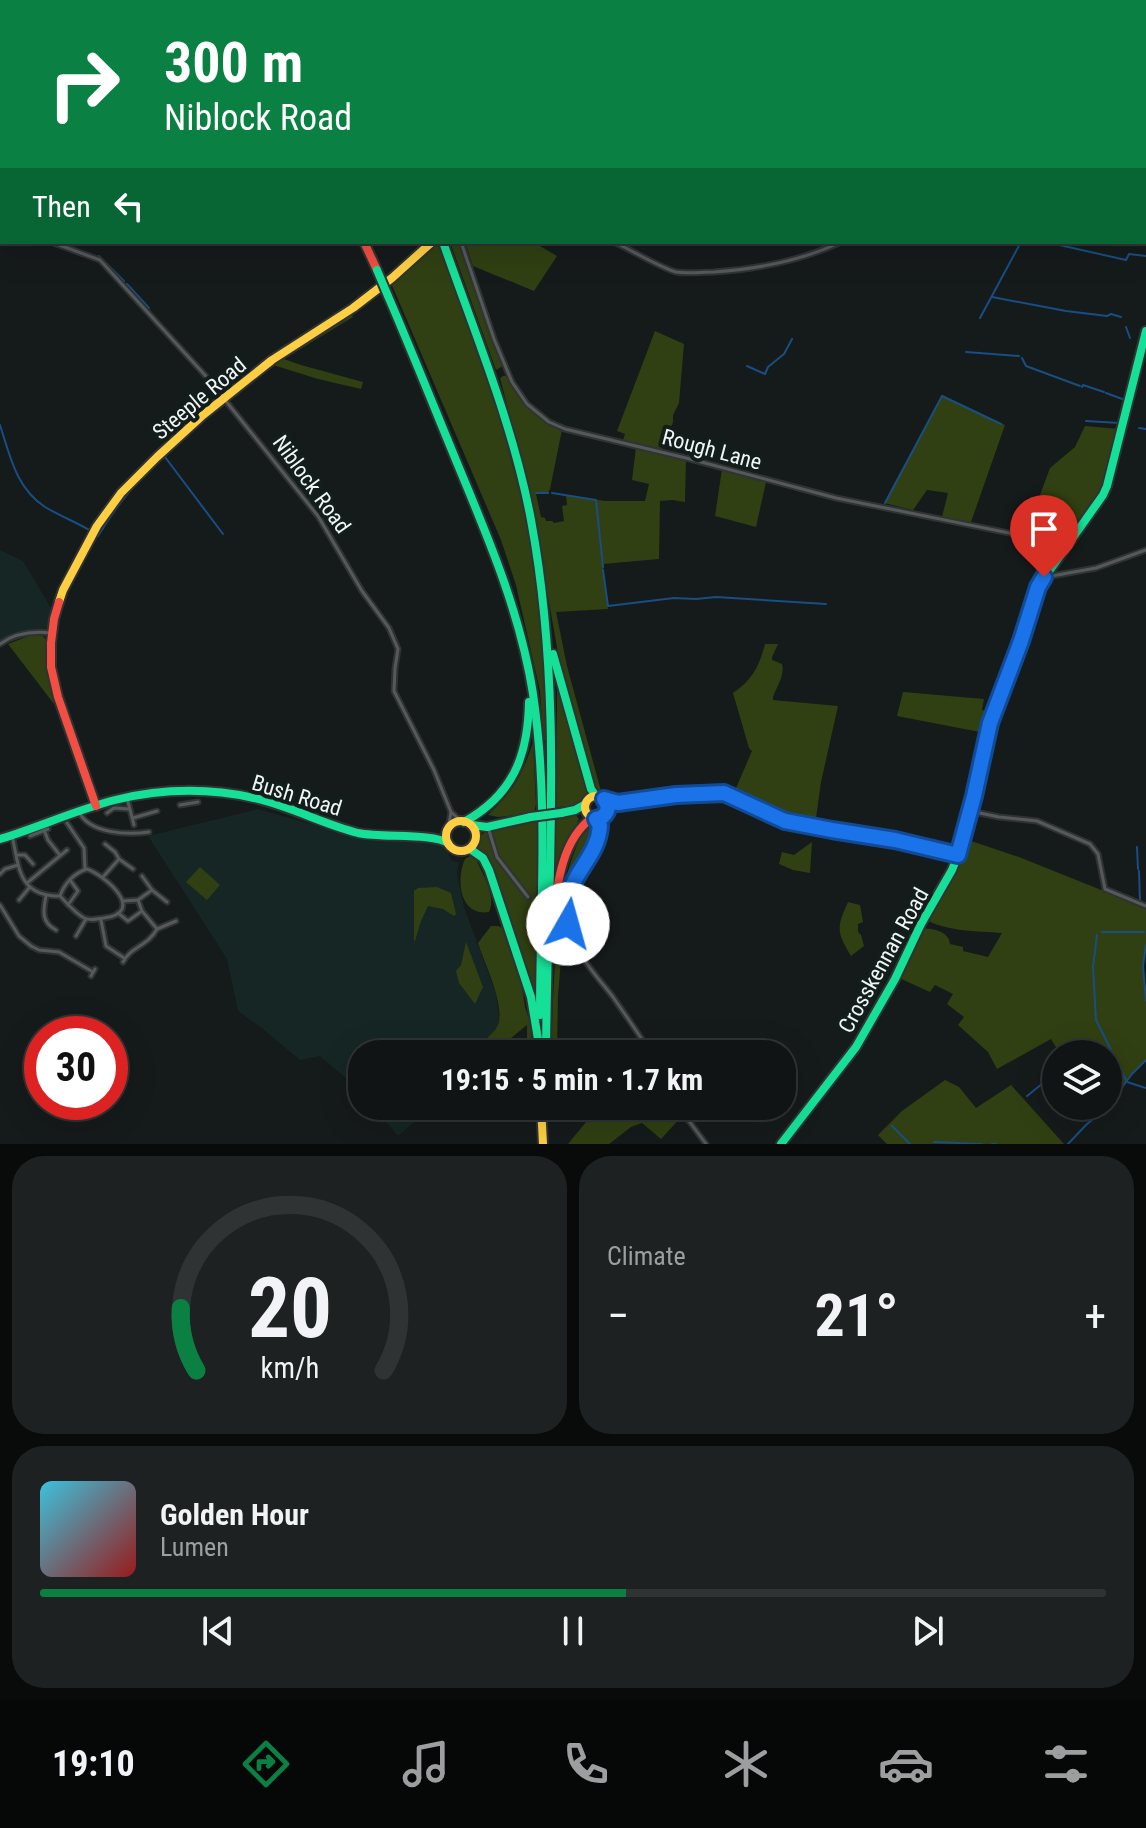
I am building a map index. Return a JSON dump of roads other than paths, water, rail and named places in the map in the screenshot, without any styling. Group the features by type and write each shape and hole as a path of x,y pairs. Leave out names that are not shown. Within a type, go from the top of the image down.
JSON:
{"main road":[{"path":"365,244 495,553 521,638 541,763 542,1040"},
{"name":"Steeple Road","path":"104,812 55,689 51,667 51,633 63,590 94,532 112,504 180,436 272,360 371,294 430,244"},
{"path":"443,244 508,426 530,517 556,671 591,789 607,804 606,812 592,816 581,826 559,881 543,1040"},
{"name":"Crosskennan Road","path":"781,1144 856,1047 948,879 970,811 990,723 1038,587 1103,495 1146,331"},
{"path":"544,607 551,726 546,991"},
{"path":"466,823 500,795 515,774 523,754 529,732 529,716 521,638"},
{"name":"Bush Road","path":"104,812 127,798 153,794 188,792 234,795 292,808 334,825 372,835 446,836"},
{"path":"592,816 589,798 600,797"},
{"path":"539,1040 531,997 489,870 483,858 470,849 455,849 446,836 454,823 488,827 575,810 592,816"},
{"path":"0,839 79,812 104,812"},
{"path":"466,823 476,837"},
{"path":"470,849 476,837 488,827"},
{"path":"543,1120 546,1144"},
{"path":"546,1144 547,1120"}],"street":[{"name":"Niblock Road","path":"56,244 100,260 225,398 318,516 362,591 389,628 398,649 394,691 434,770 451,812 466,823"},
{"name":"Rough Lane","path":"462,244 512,382 527,404 549,422 565,429 836,498 1019,535 1025,539 1044,577"},
{"path":"618,244 668,269 692,273 777,263 806,257 836,244"},
{"path":"1044,577 1096,568 1146,550"},
{"path":"0,644 21,634 51,633"},
{"path":"188,792 189,804"},
{"path":"600,797 618,803 676,795 724,793 785,821 895,840 958,855"},
{"path":"127,798 134,825"},
{"path":"180,805 198,802"},
{"path":"606,812 618,803"},
{"path":"104,812 114,808 129,809"},
{"path":"133,818 157,811"},
{"path":"970,811 1037,821 1085,842 1098,852 1105,889 1146,906"},
{"path":"79,812 90,823 117,833 149,832"},
{"path":"446,836 451,812"},
{"path":"592,816 597,845 570,893 567,908 570,932 580,955 641,1040"},
{"path":"67,823 84,848 85,869"},
{"path":"488,827 497,857 528,897"},
{"path":"30,836 46,830 48,840 60,855"},
{"path":"12,835 22,878 28,885 46,896 60,896 86,919 112,917 118,913 123,901 120,895 92,871 85,869"},
{"path":"105,844 133,869"},
{"path":"19,900 28,885 67,850"},
{"path":"17,855 25,855 33,864"},
{"path":"102,879 119,859"},
{"path":"0,873 19,865"},
{"path":"60,896 64,886 85,869"},
{"path":"142,876 152,890 167,902"},
{"path":"68,905 78,892 70,880"},
{"path":"123,901 138,900 152,890"},
{"path":"44,919 46,896"},
{"path":"138,900 142,911 157,929"},
{"path":"0,905 22,939 34,948 45,953 62,953 93,972"},
{"path":"118,913 128,921 142,911"},
{"path":"38,920 44,919"},
{"path":"44,919 56,930"},
{"path":"83,937 77,935 86,919"},
{"path":"101,919 104,944 123,960 144,945 157,929 176,921"},
{"path":"688,1120 706,1144"}],"waterway":[{"path":"52,244 57,246"},
{"path":"980,318 1020,244"},
{"path":"1055,244 1126,260 1129,254 1146,256"},
{"path":"99,256 124,281"},
{"path":"127,284 149,308"},
{"path":"992,297 1066,311 1121,317"},
{"path":"1126,327 1130,338"},
{"path":"747,366 765,374 768,367 784,354 792,339"},
{"path":"966,352 1019,356"},
{"path":"1022,358 1026,366 1080,386"},
{"path":"1082,387 1104,392"},
{"path":"1106,393 1125,400"},
{"path":"885,503 942,396 1001,424"},
{"path":"1086,421 1120,423"},
{"path":"0,425 15,470 27,491 45,507 91,531"},
{"path":"1139,428 1146,429"},
{"path":"96,534 98,536 137,482 165,457 223,534"},
{"path":"536,493 548,493"},
{"path":"552,493 596,500 603,567"},
{"path":"603,570 608,606 674,598 716,597 826,604"},
{"path":"1137,847 1138,869"},
{"path":"1139,871 1140,901"},
{"path":"1102,932 1144,932"},
{"path":"1097,935 1093,967 1096,1020 1127,1082 1146,1088"},
{"path":"1146,945 1143,966 1146,1001"},
{"path":"1122,1087 1146,1060"},
{"path":"1027,1096 1042,1084"},
{"path":"1068,1144 1092,1120"},
{"path":"892,1126 910,1144"},
{"path":"934,1142 982,1144"}]}
